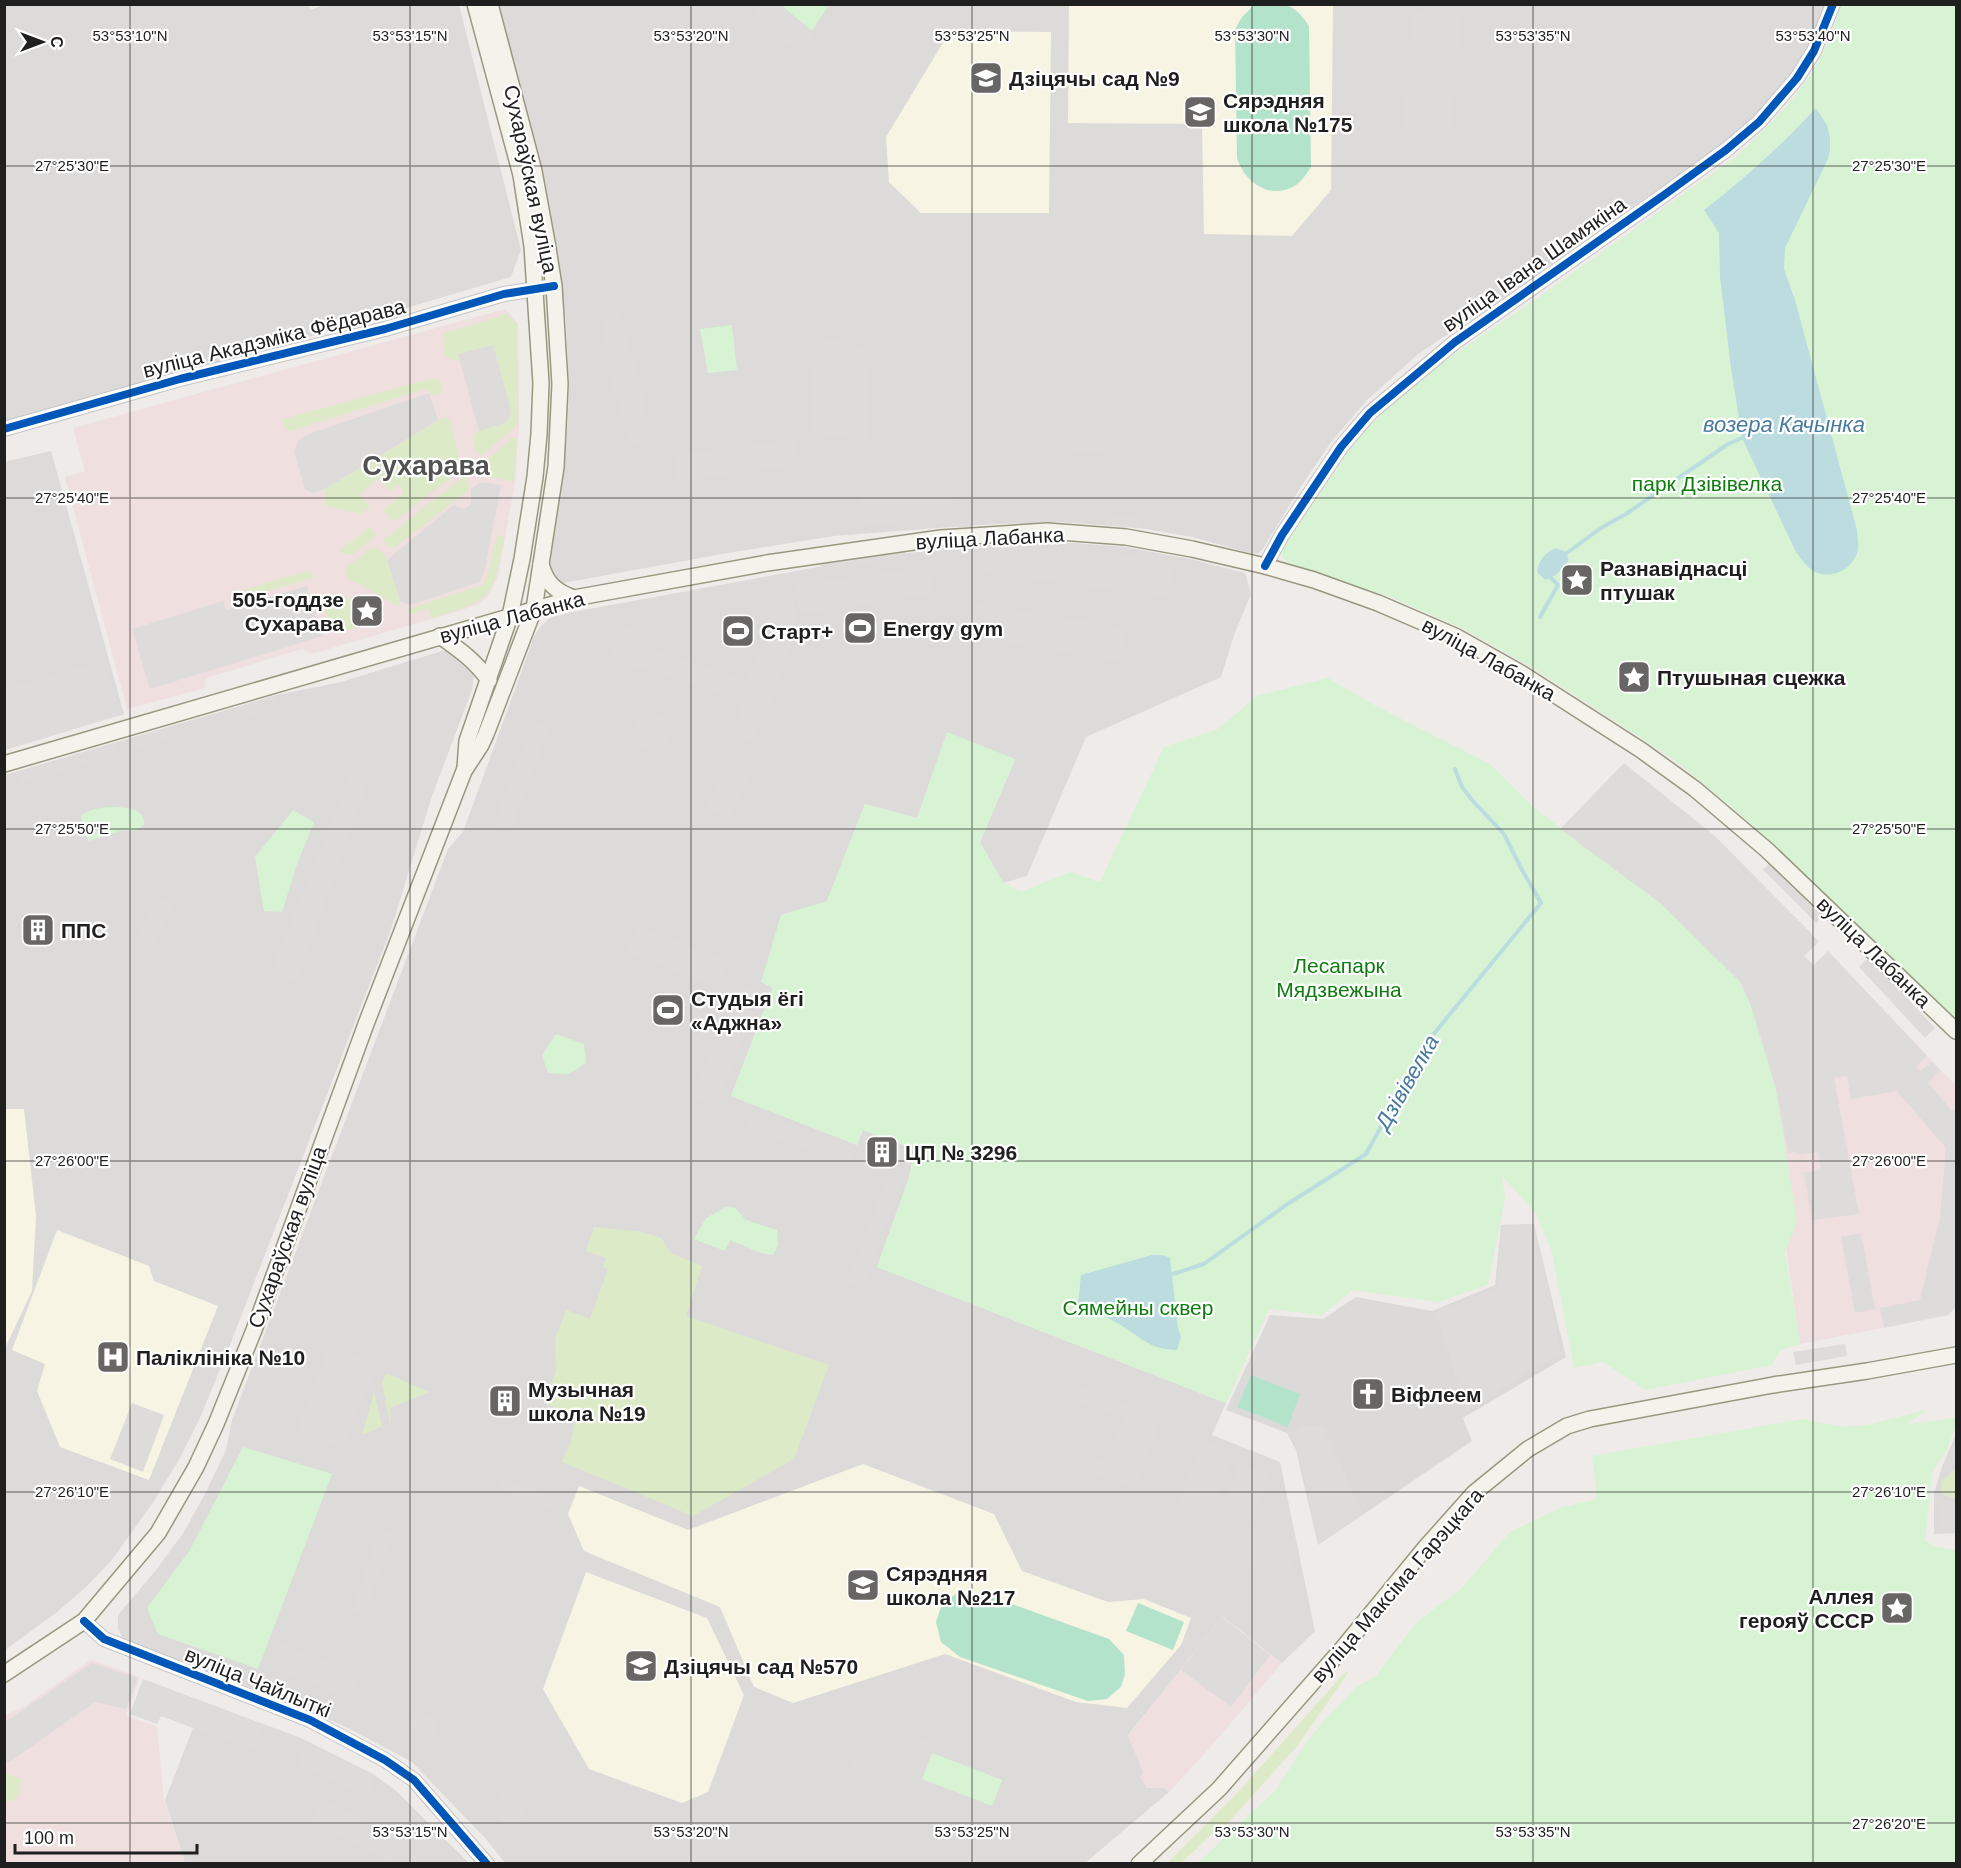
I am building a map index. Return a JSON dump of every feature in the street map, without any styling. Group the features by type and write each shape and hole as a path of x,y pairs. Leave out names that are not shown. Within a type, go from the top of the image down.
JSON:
{"main road":[{"name":"Сухараўская вуліца","path":"464,771 467,741 510,616 529,521 539,434 541,383 532,246 521,175 475,4"},
{"name":"Сухараўская вуліца","path":"4,1674 84,1621 158,1533 196,1467 254,1330 370,1015 464,771 481,746 534,609 559,435 560,384 554,286 534,171 490,4"},
{"name":"вуліца Лабанка","path":"4,764 574,597 825,554 941,538 1047,531 1126,537 1192,549 1314,580 1378,603 1457,637 1521,673 1641,750 1695,789 1767,850 1956,1030"},
{"path":"541,562 544,574 554,588 574,597"},
{"path":"440,636 465,653 489,680"},
{"name":"вуліца Максіма Гарэцкага","path":"1139,1863 1219,1789 1342,1649 1425,1548 1474,1493 1528,1449 1567,1426 1590,1419 1773,1385 1956,1355"}],"street":[{"name":"вуліца Івана Шамякіна","path":"1264,566 1341,447 1370,413 1455,342 1664,195 1760,122 1797,78 1814,51 1833,4"},
{"name":"вуліца Акадэміка Фёдарава","path":"4,429 180,379 385,328 504,294 554,286"},
{"name":"вуліца Чайлыткі","path":"84,1621 104,1639 310,1720 385,1761 414,1780 487,1863"}],"shaded area":[{"path":"308,4 310,10 328,4 459,5 521,250 511,277 5,427 4,5"},
{"path":"499,5 1827,5 1809,48 1792,75 1756,118 1723,146 1418,354 1366,401 1331,442 1259,553 1250,553 1192,537 1140,528 1059,522 976,525 834,536 563,583 554,579 549,564 561,490 567,433 569,388 566,321 552,218"},
{"path":"761,5 784,5 783,7 815,35 802,54 752,20"},
{"name":"Сярэдняя школа №175","path":"1069,5 1333,5 1331,190 1292,236 1204,234 1202,124 1068,123"},
{"path":"1412,12 1460,17 1452,128 1404,129"},
{"name":"Дзіцячы сад №9","path":"950,31 1051,32 1049,213 921,213 889,182 886,137"},
{"path":"619,307 640,385 650,439 630,446 611,380 605,339 604,316"},
{"path":"505,309 518,323 519,426 515,482 498,577 487,597 478,604 462,610 311,654 302,649 206,678 205,688 127,709 65,477 85,471 73,428"},
{"path":"815,335 865,349 869,441 813,433"},
{"path":"493,345 511,410 507,422 479,431 458,354"},
{"path":"1105,385 1105,453 1065,453 1065,386"},
{"path":"429,393 438,420 325,489 315,493 305,489 294,452 298,441 306,435"},
{"path":"797,440 791,465 675,482 677,455"},
{"path":"51,451 124,714 5,750 4,462"},
{"path":"481,482 501,485 484,573 479,582 411,605 400,601 387,560 454,505 463,509 468,507 471,502 471,489"},
{"path":"861,496 973,499 972,527 864,525"},
{"path":"1107,514 1140,517 1140,528 1106,525"},
{"path":"1047,541 1125,547 1190,559 1245,573 1251,594 1234,635 1221,677 1086,737 1027,876 1003,883 980,842 1015,760 948,733 917,818 865,804 827,901 761,982 773,987 731,1096 857,1145 863,1130 915,1149 908,1181 877,1267 1226,1403 1212,1435 1280,1462 1315,1631 1282,1663 1223,1617 1128,1735 1144,1774 1146,1788 1164,1788 1169,1792 1085,1863 505,1863 486,1839 412,1762 348,1728 287,1701 124,1640 118,1629 118,1615 184,1532 226,1450 232,1420 448,849 463,832 539,628 550,618 567,613 818,567 942,548"},
{"path":"987,546 1105,552 1171,563 1169,597 981,572"},
{"path":"905,550 907,556 822,571 821,564"},
{"path":"929,566 933,593 800,614 796,586"},
{"path":"307,586 323,636 150,689 132,629 223,601 226,610"},
{"path":"793,597 797,625 770,708 753,702 748,716 761,720 755,741 733,734 743,700 621,662 612,650 617,638 627,629 648,623 651,634 655,635 654,649 748,681 769,620 766,601"},
{"path":"972,604 1125,628 1119,661 967,636"},
{"path":"442,651 454,651 474,673 472,690 432,796 391,929 200,1418 180,1458 152,1504 111,1561 56,1613 5,1650 5,775 277,695 341,682"},
{"path":"105,661 120,713 5,747 5,690"},
{"path":"275,697 278,707 236,720 232,709"},
{"path":"641,710 675,722 663,754 630,742"},
{"path":"533,723 549,728 511,830 494,823"},
{"path":"173,726 176,737 131,750 128,739"},
{"path":"114,743 118,755 20,783 17,772"},
{"path":"357,760 371,773 297,982 270,974"},
{"path":"1624,763 1715,836 1810,932 1819,942 1804,956 1814,965 1828,951 1927,1056 1916,1066 1920,1071 1932,1062 1940,1070 1928,1083 1953,1112 1956,1109 1956,1307 1948,1315 1884,1328 1880,1308 1920,1300 1940,1217 1946,1148 1897,1091 1851,1099 1847,1076 1834,1078 1859,1214 1812,1220 1804,1173 1821,1170 1818,1152 1797,1155 1796,1152 1788,1153 1776,1089 1751,1006 1740,982 1660,903 1560,829"},
{"path":"724,767 748,777 731,818 707,809"},
{"path":"1771,861 1825,914 1816,923 1763,870"},
{"path":"156,896 174,904 151,955 132,947"},
{"path":"637,926 728,961 717,987 626,952"},
{"path":"1828,951 1956,1086 1956,1307 1948,1315 1800,1344 1751,1006 1808,960 1814,965"},
{"path":"1869,957 1935,1028 1925,1038 1859,967"},
{"path":"736,983 760,993 717,1106 693,1097"},
{"path":"5,1109 24,1109 36,1216 32,1291 5,1348"},
{"path":"753,1110 856,1149 850,1166 747,1127"},
{"path":"886,1180 902,1185 864,1287 848,1281"},
{"path":"1534,1224 1566,1357 1463,1418 1472,1441 1318,1545 1296,1450 1287,1433 1226,1410 1270,1315 1323,1319 1356,1297 1432,1311 1495,1285 1501,1225"},
{"path":"1534,1224 1562,1356 1535,1367 1467,1411 1436,1313 1498,1287 1501,1225"},
{"name":"Паліклініка №10","path":"57,1230 149,1266 154,1281 218,1306 149,1480 60,1447 37,1391 45,1364 12,1350"},
{"path":"1861,1233 1875,1309 1855,1313 1841,1237"},
{"path":"1845,1344 1847,1356 1796,1365 1793,1352"},
{"path":"329,1345 367,1360 376,1369 346,1439 313,1451 292,1445"},
{"path":"1072,1383 1161,1419 1136,1489 1085,1471 1090,1457 1106,1462 1124,1419 1067,1396"},
{"path":"132,1403 164,1415 143,1472 110,1459"},
{"path":"1305,1426 1323,1427 1363,1514 1319,1543 1298,1449 1291,1434"},
{"path":"1956,1434 1956,1533 1934,1534 1934,1493"},
{"path":"1202,1441 1234,1452 1214,1508 1221,1510 1240,1462 1269,1473 1251,1525 1295,1563 1276,1589 1178,1505"},
{"name":"Сярэдняя школа №217","path":"863,1464 994,1514 1022,1571 1108,1602 1144,1599 1191,1618 1181,1645 1127,1708 1076,1702 945,1654 793,1703 754,1687 720,1607 584,1551 568,1514 579,1486 688,1530"},
{"path":"502,1479 559,1500 561,1513 497,1488"},
{"path":"1940,1498 1956,1504 1956,1533 1940,1534"},
{"path":"379,1530 393,1534 364,1615 352,1611"},
{"name":"Дзіцячы сад №570","path":"586,1572 707,1618 744,1695 708,1792 682,1803 589,1769 543,1689"},
{"path":"1222,1617 1282,1663 1169,1792 1164,1788 1146,1788 1140,1776 1144,1773 1128,1736"},
{"path":"1222,1617 1270,1655 1231,1707 1181,1670"},
{"path":"275,1642 360,1674 352,1698 268,1667"},
{"path":"91,1660 140,1677 126,1716 157,1726 164,1800 185,1863 5,1864 5,1715 22,1708"},
{"path":"92,1663 138,1678 126,1709 95,1702 9,1762 5,1761 5,1722"},
{"path":"143,1679 301,1738 373,1774 395,1790 469,1863 185,1863 165,1800 193,1728 161,1716 157,1724 130,1714"},
{"path":"143,1682 263,1725 254,1750 161,1715 157,1723 132,1713"},
{"path":"414,1708 438,1722 433,1745 404,1729"},
{"path":"905,1733 935,1745 860,1781 850,1758"},
{"path":"305,1743 373,1775 370,1797 299,1765 300,1754"},
{"path":"507,1785 529,1803 514,1837 491,1809"},
{"path":"320,1800 402,1837 391,1860 310,1823"}],"green space":[{"path":"784,4 829,5 812,31 783,7"},
{"path":"1254,5 1286,5 1297,12 1309,26 1311,167 1296,185 1277,191 1260,187 1253,182 1246,175 1237,158 1235,29 1242,17"},
{"name":"парк Дзівівелка","path":"1841,5 1956,5 1956,1020 1779,849 1672,758 1536,670 1464,629 1388,596 1292,565 1283,558 1281,551 1359,435 1403,394 1449,358 1535,300 1734,158 1762,132 1811,74 1829,40"},
{"path":"506,314 517,323 518,421 516,426 482,455 478,454 474,446 474,435 504,422 511,410 493,345 458,354 459,360 454,360 445,353 443,334"},
{"path":"732,325 737,370 708,373 700,329"},
{"path":"433,378 442,384 440,394 431,396 429,390 425,389 291,431 286,429 283,419"},
{"path":"444,417 450,420 462,469 393,522 383,510 404,493 398,484 389,491 379,478 359,494 370,507 361,514 326,506 325,489"},
{"path":"512,438 515,438 517,442 514,482 486,476 483,471 484,462"},
{"path":"465,476 470,489 395,547 388,547 383,540"},
{"path":"370,527 377,535 351,555 342,554 339,551"},
{"path":"497,535 504,537 496,573 487,594 468,606 432,618 428,609 413,614 405,610 483,585"},
{"path":"376,548 384,553 400,601 399,607 348,578 345,574 346,567 370,549"},
{"path":"307,571 313,574 312,578 233,601 230,594"},
{"path":"324,594 343,595 362,606 365,613 362,622 352,629 335,633 321,597"},
{"name":"Лесапарк Мядзвежына","path":"1328,678 1374,705 1490,764 1533,807 1660,903 1740,982 1751,1006 1776,1089 1797,1222 1785,1252 1800,1344 1780,1350 1772,1365 1645,1390 1603,1362 1574,1368 1552,1252 1536,1213 1502,1176 1505,1198 1488,1284 1439,1302 1352,1290 1322,1315 1269,1309 1226,1403 877,1267 908,1181 915,1149 863,1130 857,1145 731,1096 773,988 761,982 781,915 827,901 865,804 917,818 947,732 1015,759 980,842 1003,883 1021,892 1070,872 1100,882 1164,747 1218,729 1257,696"},
{"path":"108,807 137,811 144,819 144,825 137,830 120,831 89,841 84,833 81,815 94,809"},
{"path":"293,810 314,822 296,867 282,912 264,911 255,857"},
{"path":"556,1034 584,1044 586,1063 569,1074 548,1073 542,1055"},
{"path":"726,1207 735,1208 746,1220 777,1230 778,1245 773,1255 761,1253 730,1240 725,1251 694,1239 706,1218"},
{"path":"594,1227 642,1232 661,1238 672,1254 702,1266 686,1316 829,1365 794,1459 693,1516 562,1462 571,1441 576,1416 544,1403 556,1371 555,1339 566,1310 590,1319 608,1269 603,1267 606,1258 586,1251"},
{"path":"386,1373 429,1392 390,1408 390,1424 382,1383"},
{"path":"1251,1375 1300,1394 1288,1427 1237,1407"},
{"path":"374,1392 382,1426 362,1435"},
{"path":"1928,1409 1907,1424 1956,1418 1947,1449 1932,1473 1925,1541 1937,1547 1956,1550 1956,1863 1198,1863 1276,1790 1308,1740 1323,1722 1358,1686 1374,1678 1418,1621 1462,1588 1510,1532 1562,1507 1597,1499 1592,1456 1803,1419 1842,1427 1868,1425"},
{"path":"243,1447 332,1474 258,1669 158,1634 147,1608 190,1550"},
{"path":"1956,1469 1956,1499 1941,1494 1942,1480"},
{"path":"957,1593 981,1593 1109,1639 1124,1655 1125,1674 1121,1687 1107,1699 1088,1701 960,1657 941,1642 936,1622 942,1604"},
{"path":"1138,1603 1184,1622 1173,1650 1126,1631"},
{"path":"1346,1671 1348,1673 1298,1745 1220,1832 1211,1835 1181,1863 1167,1863 1239,1791"},
{"path":"932,1753 1002,1780 992,1806 922,1779"},
{"path":"4,1773 22,1779 16,1799 9,1802 5,1799"}],"water":[{"name":"возера Качынка","path":"1816,108 1827,125 1830,150 1828,159 1785,248 1784,269 1795,300 1857,530 1858,549 1853,561 1843,570 1831,574 1818,573 1811,569 1795,550 1742,438 1720,277 1719,233 1704,210 1762,161"},
{"path":"1556,548 1566,552 1569,560 1556,575 1545,580 1537,572 1539,564 1545,554"},
{"path":"1152,1255 1163,1255 1170,1258 1181,1337 1177,1350 1158,1347 1144,1341 1112,1320 1078,1304 1081,1275"}],"waterway":[{"name":"Дзівівелка","path":"1564,555 1728,444 1742,438"},
{"name":"Дзівівелка","path":"1540,617 1558,585 1549,576"},
{"name":"Дзівівелка","path":"1173,1274 1204,1264 1286,1205 1366,1154 1428,1041 1541,903 1504,834 1462,787 1455,769"}],"cycle path":[{"path":"1265,566 1282,535 1341,447 1370,413 1455,342 1664,195 1726,150 1759,122 1797,78 1814,51 1833,4"},
{"path":"4,429 180,379 385,329 504,294 554,286"},
{"path":"84,1621 104,1639 310,1720 385,1760 414,1780 487,1864"}],"place":[{"name":"Дзіцячы сад №9","path":"986,78"},
{"name":"Сярэдняя школа №175","path":"1200,112"},
{"name":"Разнавіднасці птушак","path":"1577,580"},
{"name":"505-годдзе Сухарава","path":"367,611"},
{"name":"Energy gym","path":"860,628"},
{"name":"Старт+","path":"738,631"},
{"name":"Птушыная сцежка","path":"1634,677"},
{"name":"ППС","path":"38,930"},
{"name":"Студыя ёгі «Аджна»","path":"668,1010"},
{"name":"ЦП № 3296","path":"882,1152"},
{"name":"Паліклініка №10","path":"113,1357"},
{"name":"Віфлеем","path":"1368,1394"},
{"name":"Музычная школа №19","path":"505,1401"},
{"name":"Сярэдняя школа №217","path":"863,1585"},
{"name":"Аллея герояў СССР","path":"1897,1608"},
{"name":"Дзіцячы сад №570","path":"641,1666"}],"district":[{"name":"Сухарава","path":"426,466"}],"park label":[{"name":"Сямейны сквер","path":"1138,1307"}]}
